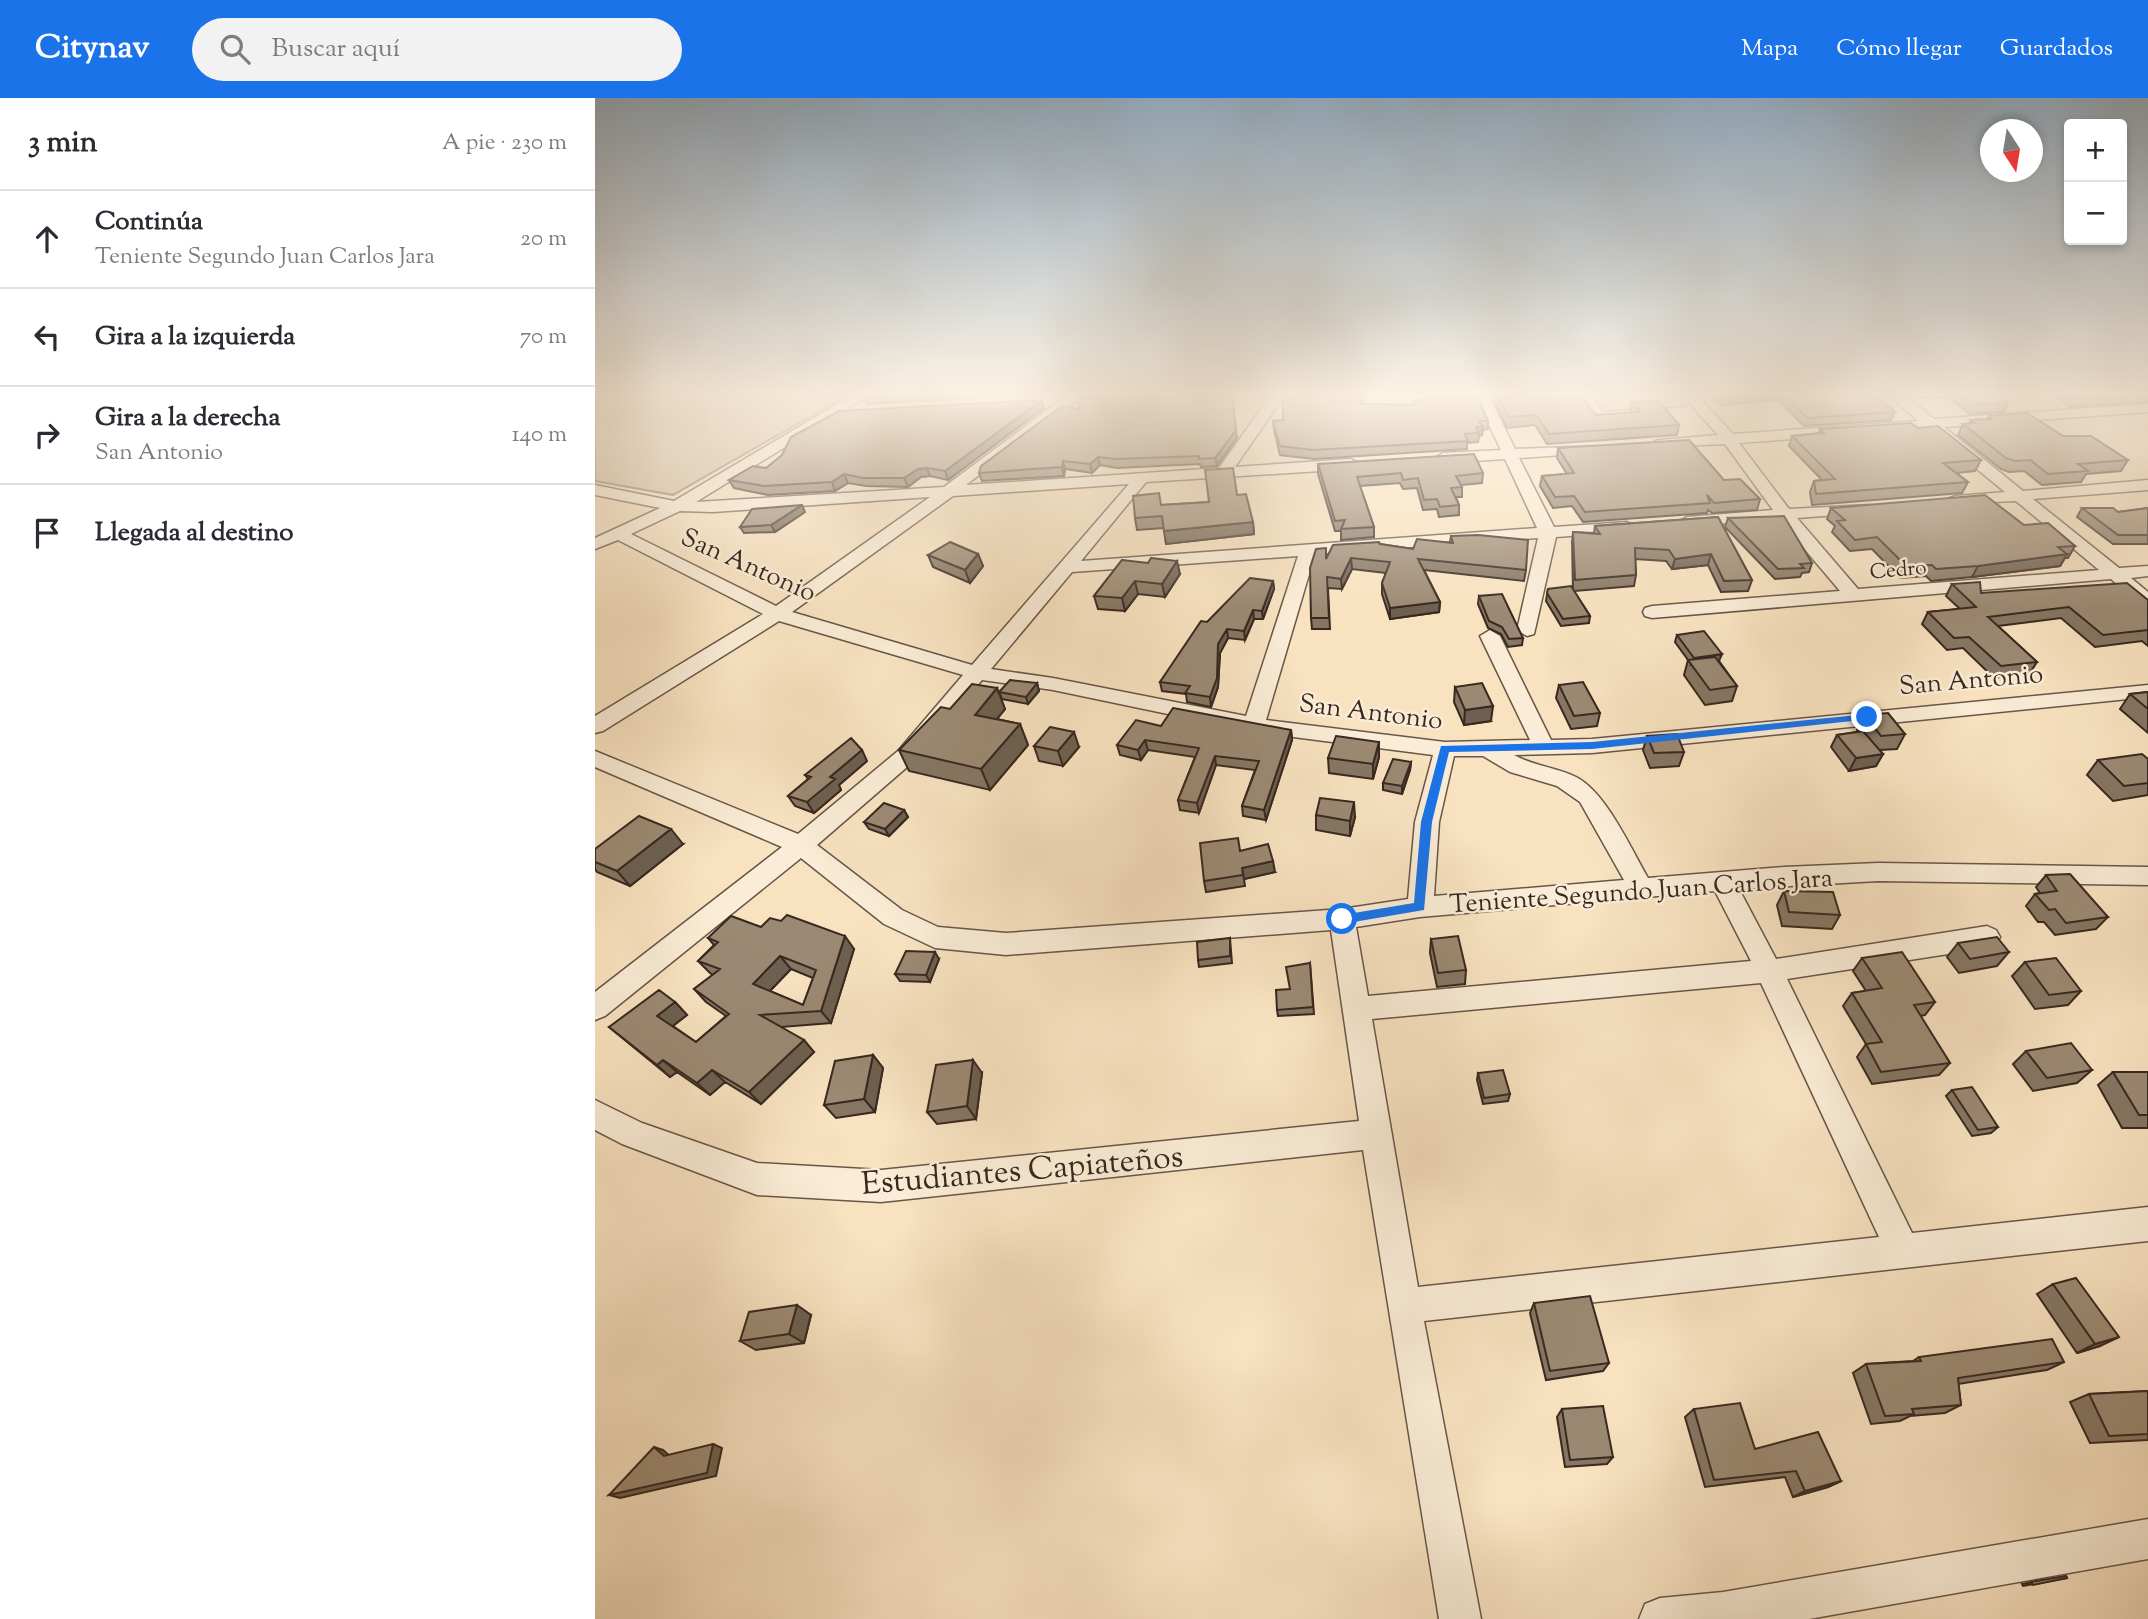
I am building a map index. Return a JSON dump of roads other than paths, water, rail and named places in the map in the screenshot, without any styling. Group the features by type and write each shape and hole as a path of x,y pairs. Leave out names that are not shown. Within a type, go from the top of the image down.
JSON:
{"street":[{"path":"595,544 677,506 742,467"},
{"path":"595,726 777,614 914,517 978,467"},
{"path":"1223,472 1227,467"},
{"path":"595,490 677,506 713,507 1307,467"},
{"path":"1515,467 1548,533 1527,630"},
{"path":"1750,467 1784,515 1854,596"},
{"path":"1983,467 2148,601"},
{"path":"595,1008 801,845 906,756 1141,479"},
{"path":"1935,503 2148,485"},
{"path":"1673,523 1880,507"},
{"path":"1065,567 1645,526"},
{"name":"San Antonio","path":"617,533 777,614 978,673 1053,684 1254,724 1445,749 1592,746 2148,691"},
{"path":"1254,724 1308,550"},
{"name":"Cedro","path":"1652,612 2148,571"},
{"path":"1490,636 1543,747"},
{"path":"1487,748 1520,768 1556,776 1576,785 1588,797 1642,889"},
{"path":"1420,907 1427,822 1445,749"},
{"name":"Teniente Segundo Juan Carlos Jara","path":"595,758 801,845 893,917 935,937 1006,944 1342,919 1420,907 1722,881 1878,872 2148,876"},
{"path":"1722,881 1769,971 1903,1252"},
{"path":"1342,919 1404,1306 1460,1619"},
{"path":"1356,1009 1769,971 1987,937"},
{"name":"Estudiantes Capiateños","path":"595,1114 633,1134 757,1178 881,1186 1377,1134"},
{"path":"1404,1306 2148,1224"},
{"path":"1660,1619 1723,1616 2148,1539"}]}
